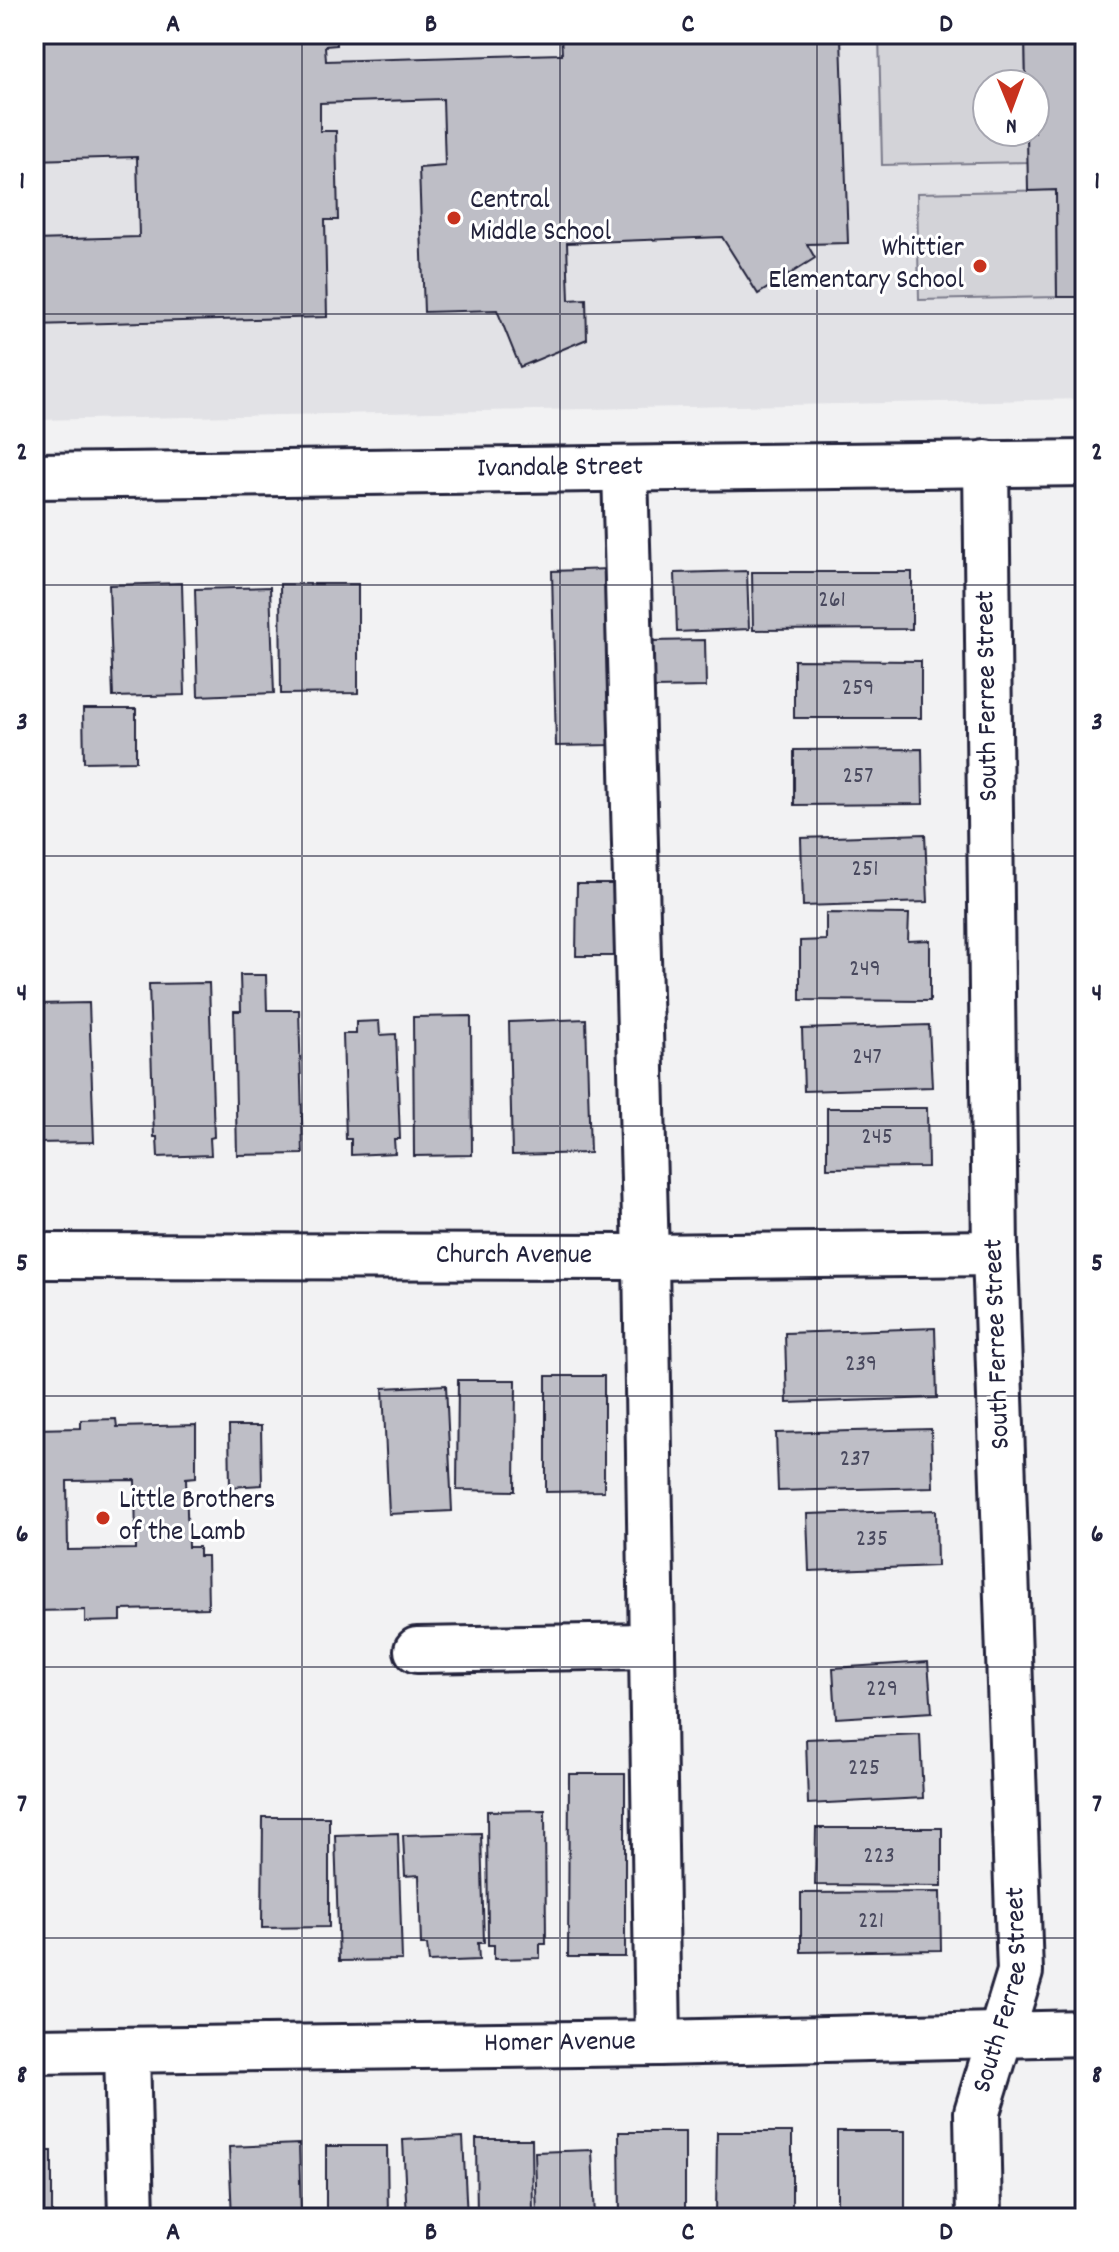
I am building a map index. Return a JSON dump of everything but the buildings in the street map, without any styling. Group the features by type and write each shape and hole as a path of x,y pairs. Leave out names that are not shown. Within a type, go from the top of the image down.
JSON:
{"street":[{"name":"South Ferree Street","path":"979,2218 977,2112 1020,1972 995,1253 986,463"},
{"name":"Ivandale Street","path":"34,476 1085,463"},
{"path":"625,469 646,1257 658,2043"},
{"name":"Church Avenue","path":"34,1256 646,1257 995,1253"},
{"path":"417,1650 652,1646"},
{"name":"Homer Avenue","path":"34,2051 658,2043 1085,2033"},
{"path":"127,2050 131,2218"}],"shaded area":[{"name":"Central Middle School","path":"34,34 1085,34 1085,399 34,420"},
{"path":"879,34 1025,34 1026,68 971,68 971,148 1028,148 1028,162 882,165"},
{"path":"1056,190 1057,297 919,300 917,193"}],"place":[{"name":"Central Middle School","path":"454,218"},
{"name":"Whittier Elementary School","path":"980,266"},
{"name":"Little Brothers of the Lamb","path":"103,1518"}]}
